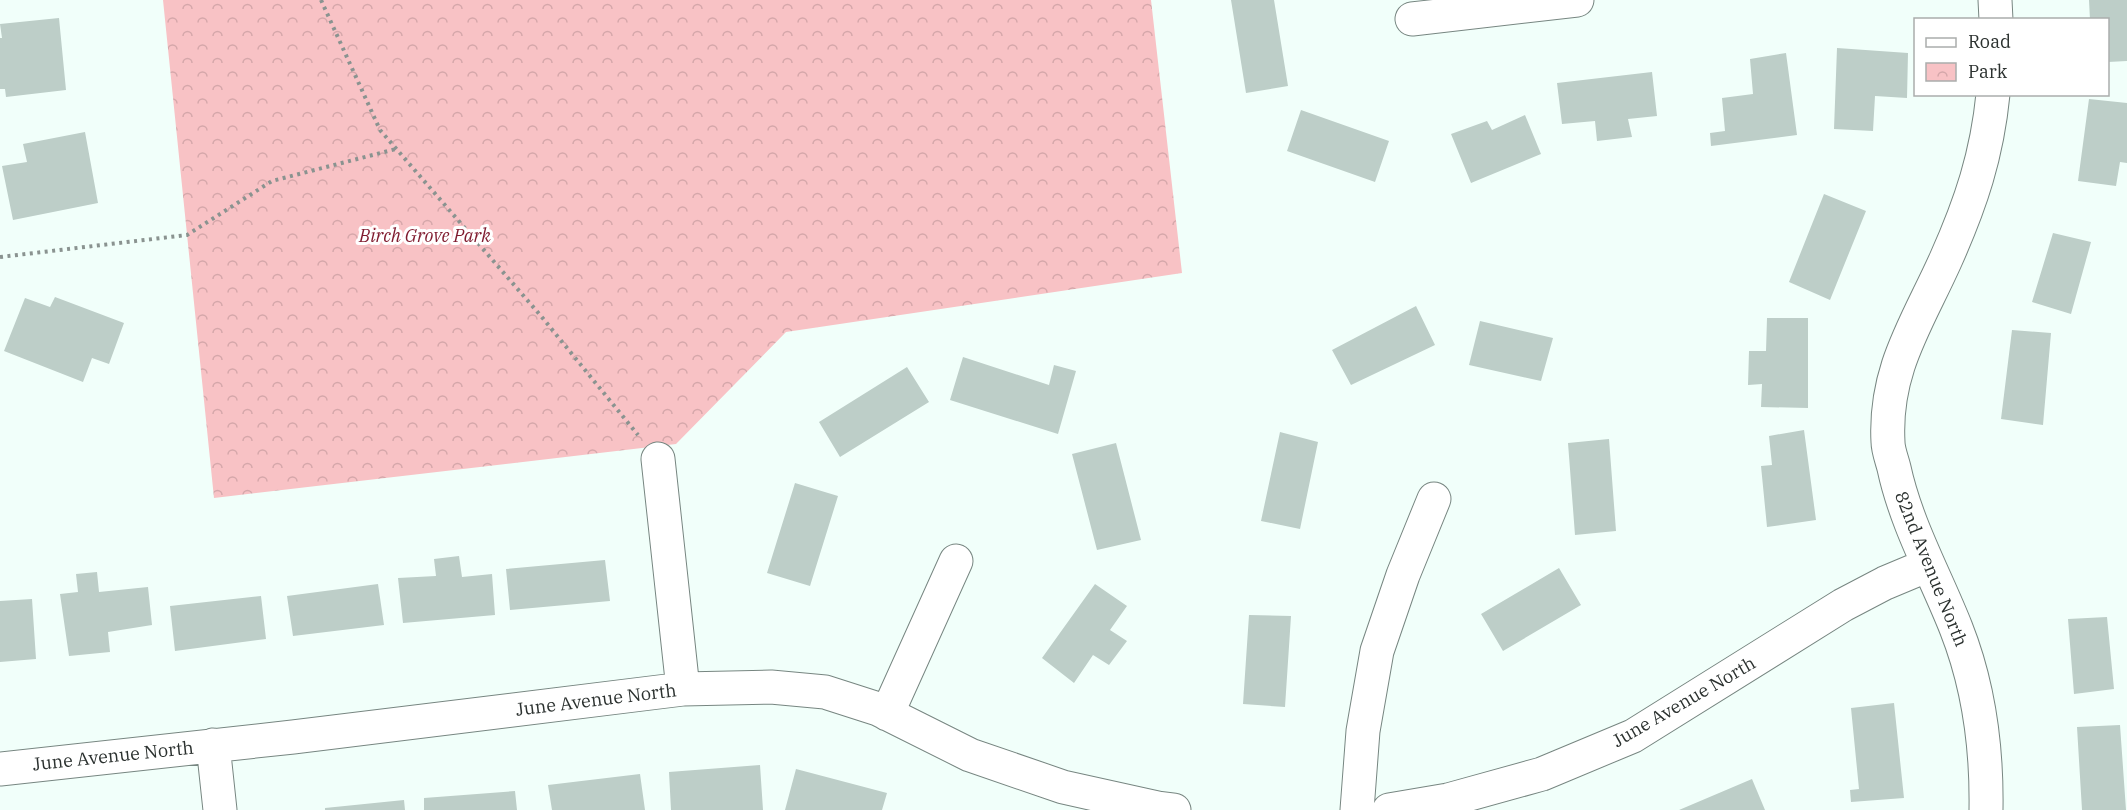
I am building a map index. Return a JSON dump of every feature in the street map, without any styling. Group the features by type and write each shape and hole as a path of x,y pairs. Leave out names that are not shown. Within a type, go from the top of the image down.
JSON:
{"street":[{"path":"1412,19 1577,0"},
{"path":"1995,0 1995,18"},
{"name":"82nd Avenue North","path":"1986,810 1984,741 1974,683 1957,629 1899,492 1888,443 1890,389 1907,340 1946,260 1972,196 1990,132 1994,96"},
{"path":"658,459 683,689"},
{"path":"1357,810 1363,731 1377,651 1402,575 1434,499"},
{"path":"887,714 956,561"},
{"name":"June Avenue North","path":"1389,810 1448,800 1542,774 1633,736 1843,605 1928,565"},
{"name":"June Avenue North","path":"0,769 683,689 771,687 825,692 878,709 970,755 1063,788 1174,810"},
{"path":"213,745 220,810"}],"path":[{"path":"321,0 380,130 541,316 658,459"},
{"path":"0,257 187,236 272,181 396,149"}],"green space":[{"name":"Birch Grove Park","path":"163,0 1151,0 1182,273 786,332 676,444 214,498"}],"building":[{"path":"1231,0 1274,0 1288,86 1246,93"},
{"path":"2089,0 2127,0 2127,61 2109,62 2109,18 2090,18"},
{"path":"59,18 66,90 6,97 5,89 0,89 0,38 2,38 0,24"},
{"path":"1837,48 1908,53 1907,98 1875,96 1873,131 1834,129"},
{"path":"1786,53 1797,135 1711,146 1710,133 1725,131 1722,98 1753,94 1750,59"},
{"path":"1652,72 1657,116 1628,119 1632,137 1597,141 1595,121 1562,124 1557,83"},
{"path":"2089,99 2127,103 2127,163 2120,162 2116,186 2078,181"},
{"path":"1301,110 1389,141 1375,182 1287,151"},
{"path":"1525,115 1541,154 1471,183 1451,134 1487,121 1492,130"},
{"path":"85,132 98,203 13,220 2,166 27,162 23,144"},
{"path":"1824,194 1866,211 1830,300 1789,282"},
{"path":"2053,233 2091,242 2071,314 2032,302"},
{"path":"55,297 124,323 109,364 92,358 83,382 4,351 25,298 50,307"},
{"path":"1416,306 1435,345 1351,385 1332,350"},
{"path":"1767,318 1808,318 1808,408 1761,407 1762,384 1748,385 1749,351 1766,351"},
{"path":"1480,321 1553,338 1541,381 1469,365"},
{"path":"2012,330 2051,333 2043,425 2001,419"},
{"path":"963,357 1049,385 1054,365 1076,371 1058,434 950,400"},
{"path":"907,367 929,402 840,457 819,422"},
{"path":"1804,430 1816,520 1767,527 1761,466 1772,465 1769,436"},
{"path":"1280,432 1318,442 1300,529 1261,521"},
{"path":"1609,439 1616,531 1575,535 1568,443"},
{"path":"1116,443 1141,540 1097,550 1072,454"},
{"path":"795,483 838,496 810,586 767,573"},
{"path":"459,556 462,577 492,574 495,615 403,623 398,578 436,576 434,559"},
{"path":"605,560 610,601 510,610 506,569"},
{"path":"1559,568 1581,605 1503,651 1481,614"},
{"path":"97,572 99,592 148,587 152,625 108,632 110,652 69,656 60,594 78,592 76,574"},
{"path":"378,584 384,625 293,636 287,596"},
{"path":"1095,584 1127,606 1110,630 1127,641 1109,665 1093,655 1074,683 1042,658"},
{"path":"261,596 266,639 175,651 170,606"},
{"path":"32,599 36,659 0,662 0,601"},
{"path":"1249,615 1291,616 1285,707 1243,704"},
{"path":"2107,617 2114,689 2074,694 2068,619"},
{"path":"1894,703 1904,798 1851,802 1850,790 1859,789 1851,708"},
{"path":"2120,725 2126,810 2082,810 2077,727"},
{"path":"760,765 763,810 671,810 669,772"},
{"path":"796,769 887,793 882,810 785,810"},
{"path":"640,774 645,810 552,810 548,785"},
{"path":"1752,779 1765,810 1679,810"},
{"path":"515,791 517,810 424,810 424,798"},
{"path":"404,800 405,810 325,810 325,808"}]}
